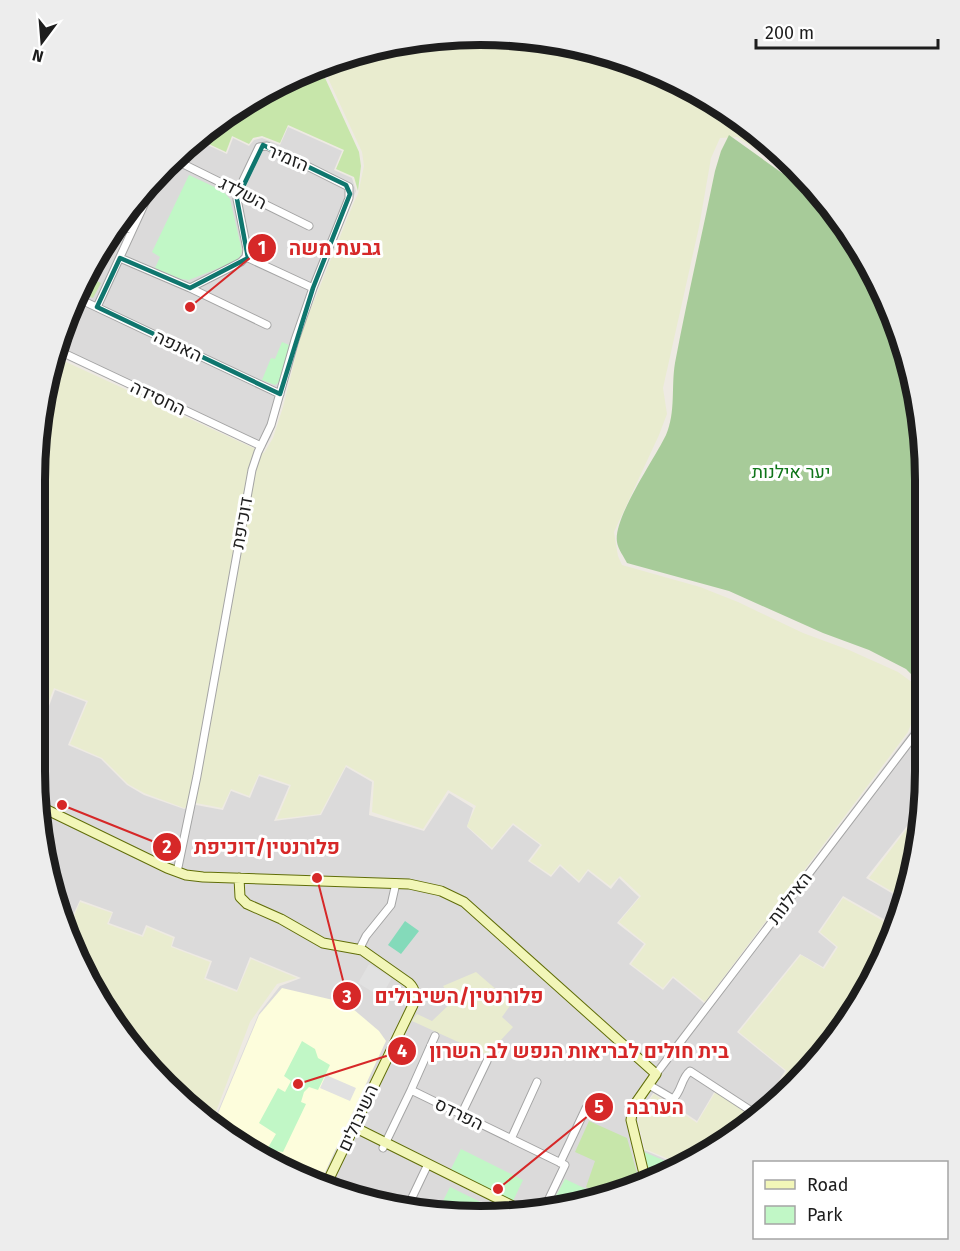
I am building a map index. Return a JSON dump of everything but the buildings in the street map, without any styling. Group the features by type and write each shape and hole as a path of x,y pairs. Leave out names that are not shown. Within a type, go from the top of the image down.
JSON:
{"street":[{"name":"הזמיר","path":"246,257 247,249 237,204 238,191 256,151 263,146 349,187"},
{"name":"השלדג","path":"182,163 309,226"},
{"name":"דוכיפת","path":"177,872 197,776 250,479 268,432 313,288 349,198 349,187"},
{"path":"97,307 144,204"},
{"path":"126,228 132,230"},
{"path":"190,288 241,262 246,257 313,288"},
{"path":"120,258 267,325"},
{"name":"האנפה","path":"84,301 280,394"},
{"name":"החסידה","path":"64,353 261,446"},
{"name":"האילנות","path":"656,1074 915,734"},
{"path":"47,810 177,872 203,877 427,886 464,902 656,1074 633,1107 631,1120 644,1174"},
{"name":"השיבולים","path":"239,878 240,897 248,904 281,919 323,943 359,950 415,989 416,996 329,1179"},
{"path":"359,950 366,936 392,904 396,883"},
{"path":"385,1145 435,1036"},
{"path":"461,1115 487,1061"},
{"path":"649,1085 673,1099 678,1094 686,1074 690,1071 751,1111"},
{"path":"511,1139 537,1082"},
{"name":"הפרדס","path":"411,1090 562,1164"},
{"path":"547,1201 585,1108"},
{"path":"353,1130 510,1205"},
{"path":"411,1200 427,1166"},
{"path":"427,1166 501,1205"}],"highlighted area":[{"path":"263,145 346,185 350,194 313,288 280,394 97,307 120,258 190,288 248,258 237,199"}],"shaded area":[{"path":"480,45 565,53 620,68 646,78 698,103 722,118 779,164 737,137 720,138 711,158 699,227 663,388 667,414 614,532 618,556 622,565 700,587 898,672 915,682 915,714 908,732 705,1002 673,976 663,988 631,964 646,944 619,922 641,896 620,876 610,886 588,869 579,881 560,864 551,875 530,861 542,845 513,823 492,848 467,826 476,806 448,790 423,829 372,812 374,781 346,765 320,814 277,819 291,785 259,774 249,796 231,789 222,808 196,803 184,808 144,793 128,784 102,758 70,744 88,701 54,688 45,711 46,452 53,395 62,360 264,453 273,438 283,407 302,331 358,194 364,166 362,152 326,73 395,53"},
{"path":"288,127 342,151 334,170 352,178 356,191 301,330 281,406 271,437 263,451 63,358 78,314 103,262 135,215 172,172 205,144 227,154 233,138 249,146 254,140 262,138 280,145"},
{"path":"55,690 86,702 68,745 101,759 127,785 144,795 184,809 196,805 223,810 231,791 250,798 259,776 289,786 274,821 321,815 346,767 372,782 369,815 424,831 449,793 473,808 467,827 492,850 513,825 540,845 528,861 551,877 560,866 579,883 588,871 611,889 619,878 639,897 617,923 644,944 629,964 663,990 673,978 705,1004 910,732 915,719 912,820 866,878 896,896 888,921 843,896 818,932 836,947 823,967 800,954 737,1032 785,1071 769,1096 751,1111 716,1089 697,1121 654,1092 640,1111 637,1122 644,1150 671,1162 620,1183 565,1198 480,1206 423,1202 367,1191 314,1173 262,1148 216,1117 259,1013 280,986 301,978 250,957 237,990 206,978 212,961 172,946 175,937 146,925 142,935 109,923 113,912 80,900 71,919 53,856 49,828 46,799 45,717"},
{"path":"912,823 907,856 897,894 869,878"},
{"path":"843,898 887,923 870,963 842,1013 807,1058 773,1092 787,1071 739,1032 801,955 824,969 838,947 820,932"},
{"path":"80,902 112,913 107,924 143,937 147,927 173,938 171,947 210,962 204,979 237,992 251,959 297,978 277,984 250,1022 214,1116 172,1079 118,1013 90,963 72,921"},
{"path":"369,964 392,978 381,997 358,983"},
{"path":"476,972 512,1003 502,1017 513,1027 487,1055 412,1021 417,1014 432,1021 454,1000 443,986"},
{"path":"282,988 346,1003 379,1031 386,1041 323,1176 262,1148 216,1117 259,1015"},
{"path":"326,1075 356,1088 350,1101 320,1088"},
{"path":"716,1091 750,1112 722,1133 673,1161 645,1149 638,1122 641,1112 654,1094 697,1123"}],"green space":[{"path":"323,74 359,152 361,166 358,191 354,177 336,169 344,150 288,125 280,143 262,136 253,138 249,144 232,136 226,152 206,143 238,118 263,103"},
{"name":"יער אילנות","path":"729,135 782,173 793,178 842,238 870,288 892,340 907,395 914,452 915,678 906,669 869,650 823,633 729,591 627,563 618,545 621,518 669,426 675,363 684,315 721,151"},
{"path":"189,175 223,191 230,199 242,251 240,257 234,262 189,280 155,268 160,257 152,252"},
{"path":"94,280 101,283 93,298 87,296"},
{"path":"282,342 289,345 289,348 279,382 275,385 262,380 271,358 275,359"},
{"path":"405,921 419,931 401,954 388,945"},
{"path":"302,1041 315,1049 318,1058 330,1065 318,1090 309,1087 304,1092 301,1102 306,1104 283,1152 277,1151 275,1154 267,1150 276,1134 259,1123 278,1088 285,1092 291,1081 284,1076"},
{"path":"589,1121 627,1138 638,1176 595,1190 586,1187 595,1161 575,1152"},
{"path":"461,1149 523,1180 513,1201 451,1169"},
{"path":"644,1152 669,1162 649,1172"},
{"path":"565,1179 591,1191 565,1198 554,1200"},
{"path":"450,1187 488,1206 452,1205 442,1204"}],"place":[{"name":"גבעת משה","path":"190,307"},
{"name":"פלורנטין/דוכיפת","path":"62,805"},
{"name":"פלורנטין/השיבולים","path":"317,878"},
{"name":"בית חולים לבריאות הנפש לב השרון","path":"298,1084"},
{"name":"הערבה","path":"498,1189"}]}
